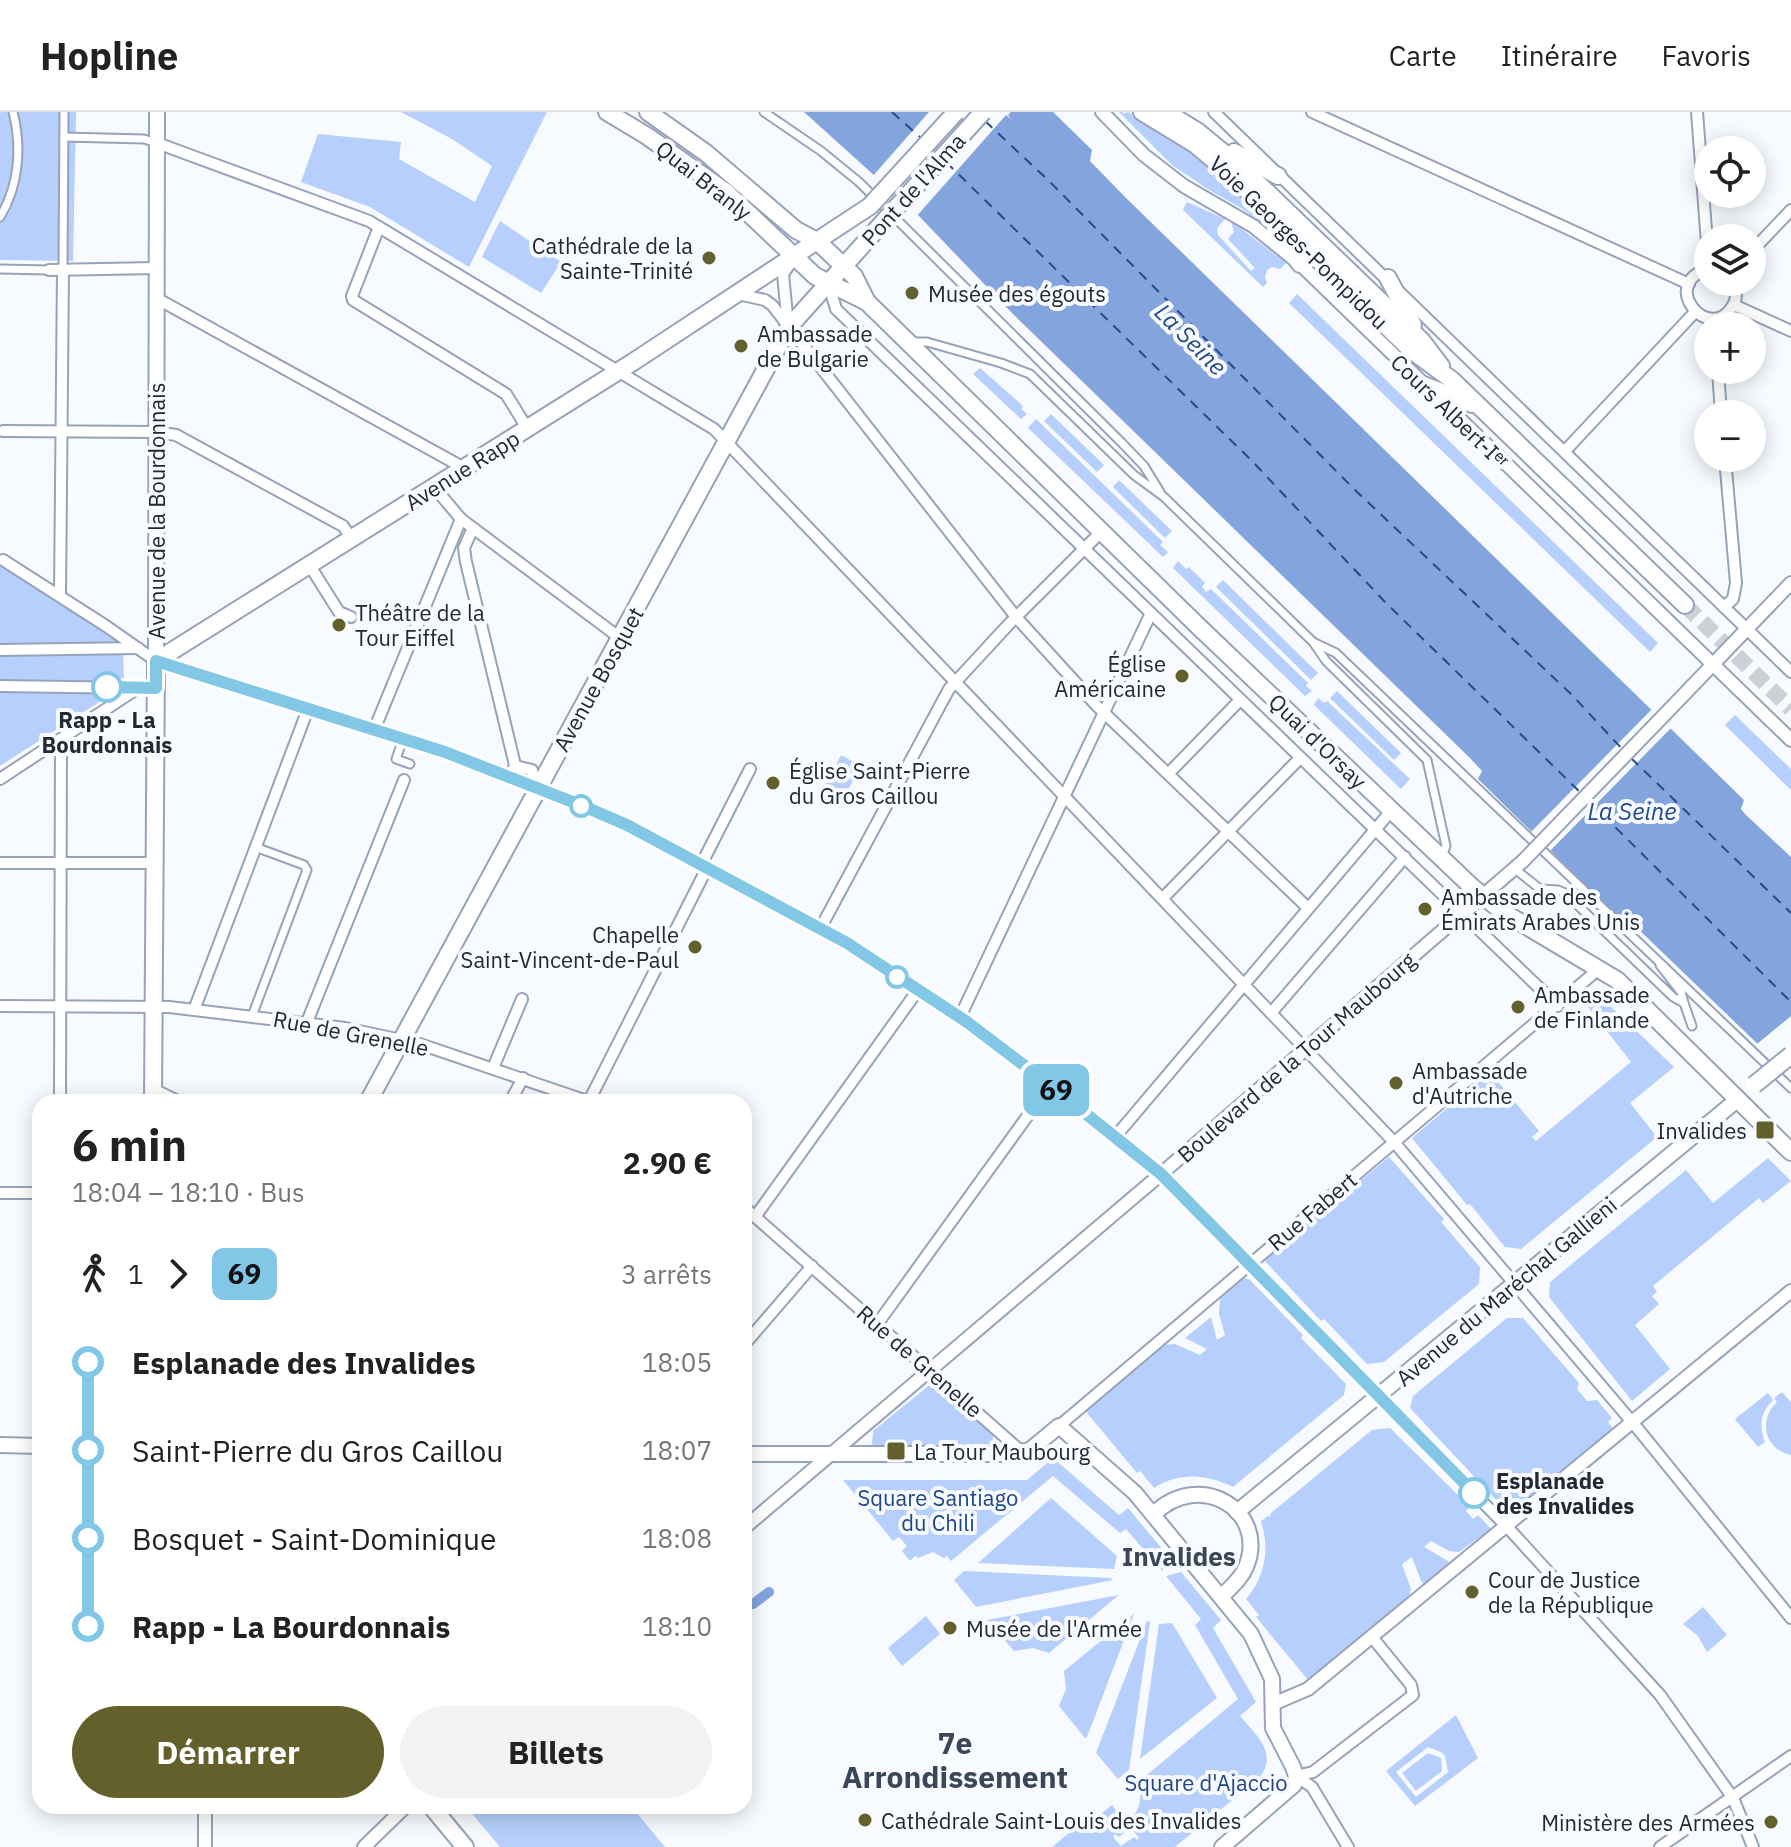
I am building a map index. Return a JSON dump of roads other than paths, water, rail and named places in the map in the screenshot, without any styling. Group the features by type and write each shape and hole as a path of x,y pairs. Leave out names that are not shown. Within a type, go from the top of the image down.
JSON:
{"main road":[{"name":"Avenue de la Bourdonnais","path":"153,1094 153,863 147,688 156,661 157,112"},
{"name":"Quai Branly","path":"607,112 726,192 815,276 828,282"},
{"name":"Quai Branly","path":"648,112 706,153 796,230 817,241 843,266"},
{"name":"Pont de l'Alma","path":"795,257 870,206 956,112"},
{"name":"Pont de l'Alma","path":"843,266 983,112"},
{"name":"Voie Georges-Pompidou","path":"1142,112 1203,151 1256,199 1411,350 1452,380 1685,605"},
{"name":"Voie Georges-Pompidou","path":"1166,112 1197,131 1242,168 1422,341 1452,380"},
{"path":"1197,131 1278,176"},
{"path":"1256,199 1300,264"},
{"name":"Avenue Rapp","path":"156,661 310,566 348,533 464,468 523,422 619,371 795,257"},
{"name":"Avenue Bosquet","path":"372,1094 788,328 843,266"},
{"name":"Quai d'Orsay","path":"843,266 858,281 867,302"},
{"path":"1388,278 1422,341"},
{"name":"Quai d'Orsay","path":"828,282 867,302 1484,898 1600,968 1629,991 1791,1152"},
{"path":"1421,384 1481,408"},
{"path":"1737,1100 1791,1055"},
{"name":"Avenue du Maréchal Gallieni","path":"1237,1512 1737,1100"},
{"path":"1059,1426 1135,1493 1154,1514 1251,1634 1272,1679 1273,1728 1296,1776 1290,1790 1222,1847"},
{"name":"Rue Fabert","path":"1023,1453 1059,1426"},
{"path":"0,1445 32,1446"},
{"path":"752,1454 1023,1453"},
{"path":"1154,1514 1173,1499 1196,1493 1220,1499 1237,1512 1248,1534 1249,1557 1239,1578 1222,1596"},
{"path":"438,1814 465,1847"}],"street":[{"path":"0,217 17,174 18,130 13,112"},
{"path":"60,595 64,112"},
{"path":"764,112 821,151 892,214 1122,443 1144,466 1164,497"},
{"name":"Cours Albert-Iᵉʳ","path":"1102,112 1144,155 1174,179 1253,226 1300,264 1791,740"},
{"path":"1214,112 1791,672"},
{"path":"1312,112 1689,284"},
{"path":"1697,112 1706,224"},
{"path":"64,137 141,139 157,143 291,191 379,227 714,429 1394,1142 1632,1422 1791,1618"},
{"path":"1766,236 1791,210"},
{"path":"379,227 353,300 506,394 523,422"},
{"path":"788,328 783,274 795,257"},
{"path":"0,269 156,268"},
{"path":"1694,276 1689,284 1687,299 1695,312"},
{"name":"Quai d'Orsay","path":"828,282 836,309 1558,1006"},
{"path":"738,294 765,300 1016,617 1104,713 1308,908"},
{"path":"1727,312 1734,305 1736,296"},
{"path":"156,298 464,468"},
{"path":"1734,305 1791,331"},
{"path":"1565,451 1694,313"},
{"path":"906,342 937,345 1030,374 1134,475 1164,497 1254,588 1313,642 1326,661 1427,760 1446,846 1442,859"},
{"path":"3,431 156,432 176,435 348,533"},
{"path":"1724,607 1733,599 1736,583 1726,472"},
{"path":"434,487 461,519 620,638"},
{"path":"374,730 461,519"},
{"path":"473,528 464,548 466,562 515,766 509,778"},
{"path":"820,929 954,682 1102,531"},
{"path":"446,554 466,562"},
{"path":"1,559 156,661 189,674 445,752 627,825 820,929 960,1017 1161,1174 1507,1526 1660,1695 1733,1798 1753,1847"},
{"path":"310,566 339,612 351,617"},
{"name":"Boulevard de la Tour Maubourg","path":"752,1521 1484,898 1791,583"},
{"path":"960,1017 1151,613"},
{"path":"1313,642 1336,653 1791,1088"},
{"path":"0,650 140,648"},
{"path":"0,686 147,688"},
{"path":"0,779 147,688"},
{"path":"1169,773 1240,700"},
{"path":"194,1010 308,709"},
{"path":"60,1094 61,739"},
{"path":"403,739 396,759 410,764"},
{"path":"1163,898 1300,758"},
{"path":"515,766 532,770 537,790"},
{"path":"593,1094 750,769"},
{"path":"307,1022 404,780"},
{"path":"1115,1137 1391,811"},
{"path":"252,1016 307,872 304,865 255,847"},
{"path":"1271,1013 1405,857"},
{"path":"0,863 153,863"},
{"path":"1519,865 1540,889 1565,893 1673,997 1684,1003"},
{"path":"1659,964 1681,992 1692,1026"},
{"name":"Rue Fabert","path":"1059,1426 1600,968"},
{"path":"755,1217 918,990"},
{"path":"493,1068 522,999"},
{"name":"Rue de Grenelle","path":"0,1006 152,1007 307,1022 402,1039 567,1094"},
{"path":"514,1094 523,1078"},
{"path":"878,1323 1050,1085"},
{"path":"0,1193 32,1193"},
{"name":"Rue de Grenelle","path":"752,1214 1023,1453"},
{"path":"752,1336 812,1266"},
{"path":"1273,1704 1308,1689 1791,1291"},
{"path":"1296,1776 1313,1772 1413,1695 1411,1685 1372,1637"},
{"path":"1660,1847 1791,1756"},
{"path":"1296,1776 1312,1787 1348,1847"},
{"path":"205,1814 205,1847"},
{"path":"364,1847 398,1814"}],"water":[{"name":"La Seine","path":"804,112 1053,112 1092,150 1090,161 1124,196 1744,800 1741,809 1745,814 1791,857 1791,1076 1634,925 1625,924 1478,779 1482,771 1470,758 1013,314 917,214"}],"waterway":[{"path":"753,1604 769,1592"}],"tunnel":[{"path":"1685,605 1791,709"}],"place":[{"name":"Cathédrale de la Sainte-Trinité","path":"709,258"},
{"name":"Musée des égouts","path":"912,293"},
{"name":"Ambassade de Bulgarie","path":"741,346"},
{"name":"Théâtre de la Tour Eiffel","path":"339,625"},
{"name":"Église Américaine","path":"1182,676"},
{"name":"Rapp - La Bourdonnais","path":"107,687"},
{"name":"Église Saint-Pierre du Gros Caillou","path":"773,783"},
{"name":"Ambassade des Émirats Arabes Unis","path":"1425,909"},
{"name":"Chapelle Saint-Vincent-de-Paul","path":"695,947"},
{"name":"Ambassade de Finlande","path":"1518,1007"},
{"name":"Ambassade d'Autriche","path":"1396,1083"},
{"name":"Invalides","path":"1765,1130"},
{"name":"La Tour Maubourg","path":"896,1451"},
{"name":"Esplanade des Invalides","path":"1474,1493"},
{"name":"Cour de Justice de la République","path":"1472,1592"},
{"name":"Musée de l'Armée","path":"950,1628"},
{"name":"Cathédrale Saint-Louis des Invalides","path":"865,1820"},
{"name":"Ministère des Armées","path":"1771,1822"}],"district":[{"name":"Invalides","path":"1179,1556"},
{"name":"7e Arrondissement","path":"955,1759"}],"park label":[{"name":"Square Santiago du Chili","path":"938,1510"},
{"name":"Square d'Ajaccio","path":"1206,1782"}]}
